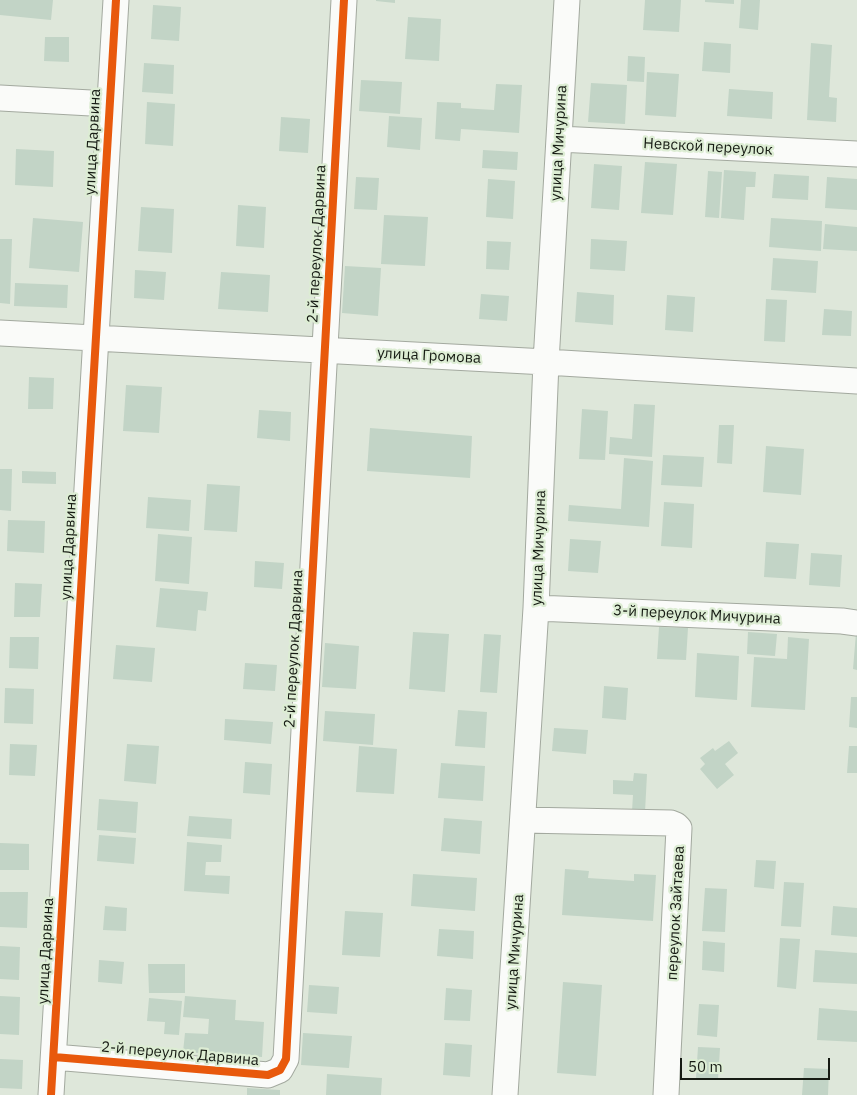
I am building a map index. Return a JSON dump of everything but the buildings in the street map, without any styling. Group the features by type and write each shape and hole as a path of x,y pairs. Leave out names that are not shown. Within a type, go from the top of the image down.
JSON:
{"street":[{"name":"улица Дарвина","path":"51,1095 116,0"},
{"name":"2-й переулок Дарвина","path":"54,1057 268,1076 280,1070 286,1059 344,0"},
{"name":"улица Мичурина","path":"505,1095 536,608 546,362 567,0"},
{"path":"0,98 109,104"},
{"name":"Невской переулок","path":"559,139 857,154"},
{"name":"улица Громова","path":"0,333 546,362 857,381"},
{"name":"3-й переулок Мичурина","path":"536,608 857,623"},
{"name":"переулок Зайтаева","path":"523,820 671,823 679,828 666,1095"}],"cycle path":[{"path":"51,1095 116,0"},
{"path":"54,1057 268,1075 280,1070 286,1059 344,0"}]}
